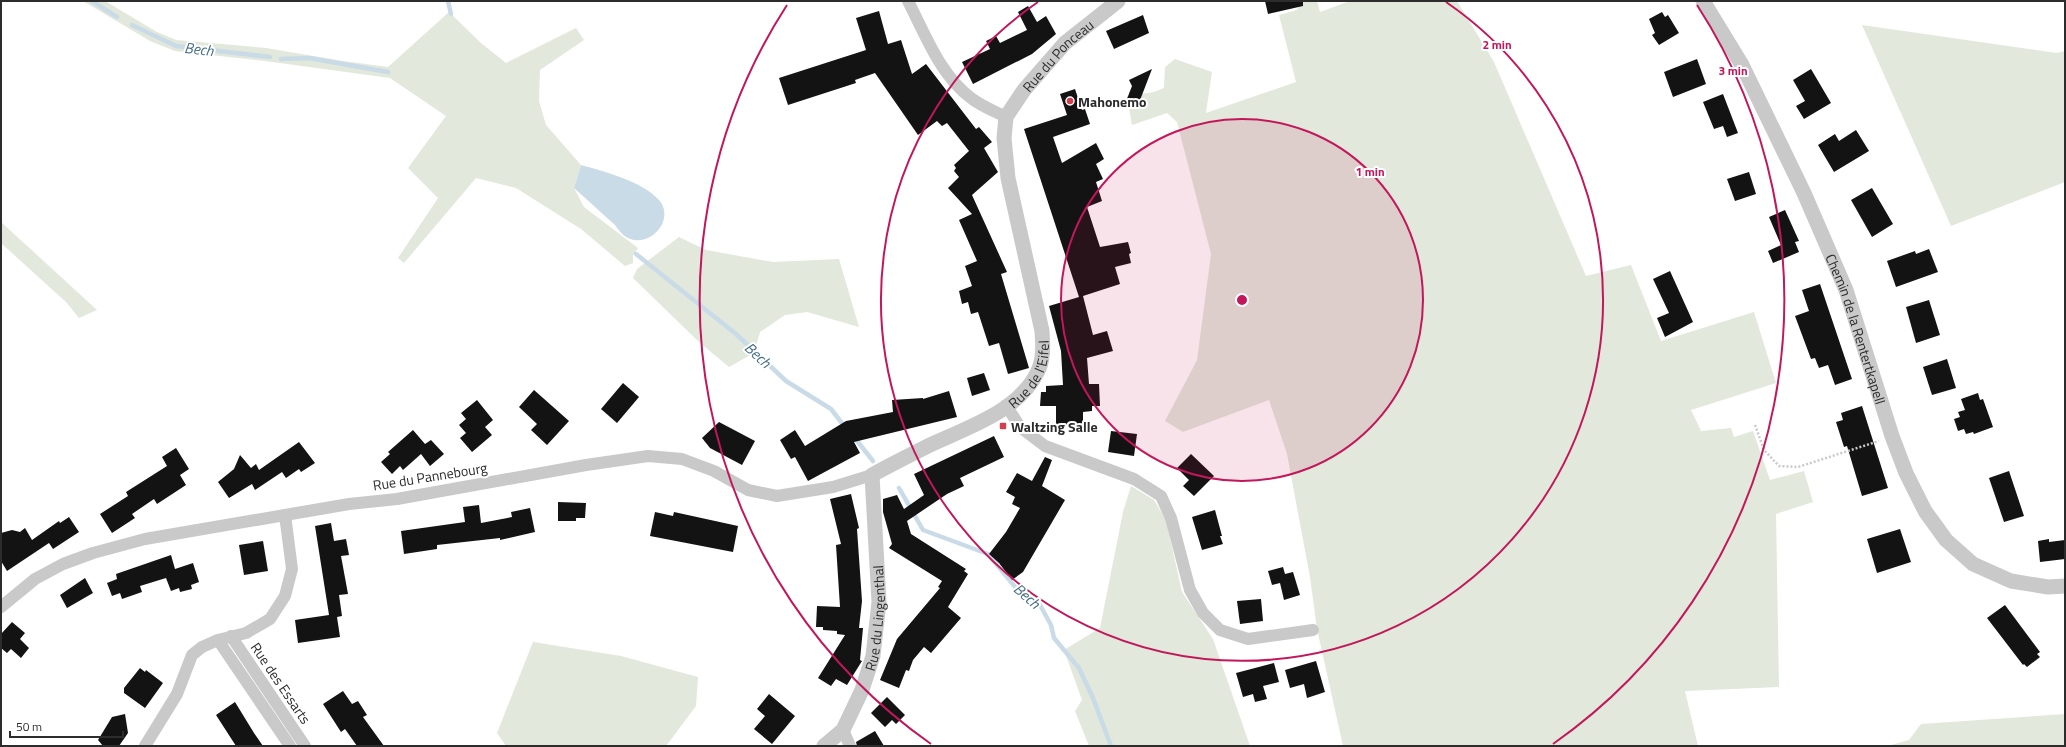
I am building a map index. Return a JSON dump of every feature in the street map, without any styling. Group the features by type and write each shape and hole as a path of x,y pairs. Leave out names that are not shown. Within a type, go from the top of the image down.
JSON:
{"street":[{"path":"908,1 933,49 956,84 970,98 1006,117"},
{"name":"Rue du Ponceau","path":"1006,117 1024,90 1065,42 1118,1"},
{"name":"Chemin de la Rentertkapell","path":"1703,1 1742,64 1804,193 1846,290 1892,436 1906,473 1925,511 1946,540 1973,564 2011,581 2048,587 2065,586"},
{"name":"Rue de l'Eifel","path":"872,475 903,458 991,416 1028,387 1038,372 1043,348 1042,331 1008,178 1004,138 1006,117"},
{"path":"1006,405 1020,427 1045,446 1134,479 1161,496 1171,518 1190,590 1203,613 1220,630 1248,639 1313,630"},
{"name":"Rue du Pannebourg","path":"1,607 35,580 63,564 93,553 145,539 349,504 397,499 586,465 648,456 682,459 714,471 748,490 777,496 833,488 872,475"},
{"name":"Rue du Lingenthal","path":"824,746 843,730 864,683 873,656 878,626 879,602 872,475"},
{"path":"145,746 177,694 192,655 202,647 218,640 246,633 270,619 285,596 292,570 285,516"},
{"name":"Rue des Essarts","path":"231,636 305,746"},
{"name":"Rue des Essarts","path":"218,640 290,746"},
{"path":"843,730 850,746"}],"path":[{"path":"1755,425 1764,450 1779,466 1798,467 1892,436"}],"shaded area":[{"path":"83,1 105,1 157,32 176,40 266,48 388,67 449,12 481,43 506,63 576,28 584,40 540,70 539,101 546,125 581,165 574,188 584,207 638,248 633,255 633,263 625,266 581,229 516,188 476,178 404,263 398,258 438,198 408,168 446,116 390,78 265,61 175,51 150,41"},
{"path":"1301,1 1317,1 1320,12 1350,1 1457,1 1494,62 1586,276 1631,265 1661,341 1754,312 1776,383 1691,410 1701,431 1731,428 1734,437 1753,431 1770,480 1804,471 1813,502 1776,514 1779,687 1685,691 1698,746 1343,746 1317,629 1310,577 1287,454 1269,400 1183,432 1165,421 1197,360 1211,254 1177,122 1167,113 1132,125 1127,96 1154,92 1164,88 1165,67 1175,59 1212,72 1206,113 1296,82 1279,15 1297,10"},
{"path":"1862,25 2057,53 2065,51 2065,182 1951,226"},
{"path":"1,222 97,310 79,318 66,302 1,243"},
{"path":"679,237 706,250 773,262 839,259 859,327 807,312 785,315 760,332 754,353 729,367 699,342 633,278 637,269"},
{"path":"1131,486 1154,500 1166,520 1182,592 1213,639 1250,746 1089,746 1075,711 1082,700 1064,650 1100,628 1123,512"},
{"path":"533,642 621,656 698,677 696,706 666,746 506,746 497,733"},
{"path":"2065,714 2065,746 1887,746 1909,740 1921,724"}],"water":[{"path":"581,165 623,178 652,194 659,200 663,208 664,216 658,230 652,236 645,239 636,240 624,236 615,225 574,188"}],"building":[{"path":"1265,1 1303,1 1303,6 1268,14"},
{"path":"1028,6 1037,22 1046,16 1056,34 1032,54 973,84 962,62 990,49 986,41 996,36 1000,43 1027,30 1018,12"},
{"path":"879,11 888,44 901,40 912,74 926,64 976,129 979,127 992,142 984,148 998,172 972,195 1007,272 1001,274 1029,368 1008,374 999,343 989,346 978,312 971,314 968,302 962,304 959,291 972,286 965,266 977,261 959,220 972,214 948,188 959,177 954,171 956,168 954,165 969,151 947,123 942,126 937,121 918,135 875,73 855,80 856,83 788,105 779,78 866,50 856,18"},
{"path":"1662,12 1665,17 1668,15 1679,33 1659,45 1652,35 1655,33 1649,19"},
{"path":"1143,15 1149,33 1114,49 1106,31"},
{"path":"1697,59 1706,84 1673,97 1664,72"},
{"path":"1152,69 1137,108 1125,104 1132,86 1129,80"},
{"path":"1811,69 1831,103 1804,119 1796,106 1805,101 1793,80"},
{"path":"1075,89 1082,110 1085,109 1090,124 1053,137 1062,163 1096,143 1104,159 1096,164 1103,179 1096,182 1102,201 1087,207 1100,247 1128,242 1131,253 1129,254 1131,263 1115,267 1120,284 1083,296 1093,335 1107,331 1113,351 1087,358 1089,384 1099,384 1100,406 1092,406 1092,411 1083,412 1083,424 1056,425 1056,406 1040,406 1041,392 1046,392 1046,386 1063,385 1061,351 1049,306 1079,297 1024,129 1067,115 1060,94"},
{"path":"1723,94 1738,133 1727,137 1723,126 1714,129 1703,102"},
{"path":"1856,130 1869,151 1834,172 1818,145 1835,134 1839,141"},
{"path":"1749,172 1756,194 1735,201 1727,179"},
{"path":"1872,188 1893,224 1872,237 1851,200"},
{"path":"1785,210 1799,241 1795,242 1799,252 1773,263 1768,251 1781,245 1769,217"},
{"path":"1929,249 1938,272 1896,287 1887,261 1915,251 1916,254"},
{"path":"1670,271 1693,322 1665,337 1657,318 1669,313 1653,279"},
{"path":"1820,284 1852,379 1835,385 1828,365 1819,368 1815,358 1811,359 1795,316 1809,311 1802,290"},
{"path":"1929,300 1940,335 1916,343 1906,307"},
{"path":"1947,359 1956,388 1932,395 1923,367"},
{"path":"984,373 990,390 972,396 967,378"},
{"path":"623,383 639,397 617,423 601,409"},
{"path":"534,390 569,421 547,445 531,430 537,424 519,407"},
{"path":"949,391 957,417 854,442 860,453 808,481 795,457 791,459 780,440 795,430 805,446 846,421 893,412 892,400 923,399"},
{"path":"1978,393 1980,400 1983,399 1993,427 1974,434 1973,432 1966,434 1964,429 1958,431 1954,419 1960,417 1958,412 1965,410 1961,399"},
{"path":"477,400 493,420 485,427 492,435 472,452 460,438 466,433 459,425 466,419 461,413"},
{"path":"1862,406 1888,488 1862,496 1847,446 1844,447 1836,422 1843,420 1841,413"},
{"path":"719,422 755,441 742,465 710,448 702,438"},
{"path":"413,430 425,444 431,440 444,454 430,466 421,454 403,470 400,466 392,474 381,462 390,454 388,452"},
{"path":"1111,431 1137,434 1134,456 1108,452"},
{"path":"994,436 1004,457 960,478 964,486 947,494 907,521 911,534 966,569 964,571 968,574 948,607 961,618 931,653 924,647 913,660 909,671 906,670 899,688 880,680 897,639 940,588 938,587 942,581 889,548 892,544 883,512 883,499 897,495 904,509 924,495 914,474"},
{"path":"299,442 315,463 301,472 299,469 286,478 282,472 255,490 252,484 229,498 218,482 234,469 240,455 251,468 256,464 259,470"},
{"path":"176,448 189,469 180,475 186,485 157,504 154,499 132,514 135,518 112,533 100,514 128,496 126,492 167,466 162,457"},
{"path":"1191,454 1214,476 1194,496 1183,486 1189,480 1177,468"},
{"path":"1045,457 1052,460 1042,486 1065,500 1023,572 1012,580 999,563 989,554 1006,532 1020,508 1012,504 1015,497 1006,492 1017,473 1032,481"},
{"path":"2009,471 2024,516 2004,522 1989,478"},
{"path":"851,494 859,528 857,529 862,601 859,628 863,628 860,660 862,661 847,685 836,679 831,686 818,678 845,635 837,634 837,631 823,630 823,627 816,627 817,606 840,607 836,545 841,544 830,499"},
{"path":"558,502 586,503 585,518 576,518 576,521 558,521"},
{"path":"479,505 481,523 512,517 511,512 530,508 535,532 500,540 500,538 437,545 437,549 404,554 401,531 465,522 463,507"},
{"path":"1215,510 1223,544 1202,550 1192,517"},
{"path":"655,512 673,516 674,512 738,526 733,552 650,536"},
{"path":"69,517 79,532 53,549 49,543 7,571 1,561 1,533 12,530 20,532 25,528 32,540 59,521 60,523"},
{"path":"331,523 334,541 346,539 349,555 341,556 348,594 339,595 342,616 337,617 340,637 298,643 295,620 329,615 315,526"},
{"path":"1900,529 1911,562 1877,573 1867,539"},
{"path":"2049,539 2049,542 2065,540 2065,559 2040,562 2038,541"},
{"path":"263,541 268,571 244,575 239,545"},
{"path":"171,555 175,569 193,563 199,582 191,585 192,589 180,592 179,588 171,591 166,578 140,586 142,592 122,599 120,593 112,596 107,583 117,579 116,574"},
{"path":"1283,567 1285,574 1293,572 1300,595 1284,600 1280,583 1272,585 1268,571"},
{"path":"85,578 93,593 67,608 60,595"},
{"path":"1261,599 1263,621 1240,624 1237,601"},
{"path":"2005,605 2040,652 2037,654 2040,657 2027,667 2024,664 2023,665 1987,618"},
{"path":"12,622 25,633 20,639 29,648 21,658 11,649 7,653 1,648 1,634"},
{"path":"1316,661 1325,692 1307,698 1304,684 1290,688 1285,670"},
{"path":"1274,663 1279,682 1263,686 1267,699 1255,702 1253,694 1243,697 1236,673"},
{"path":"140,668 145,672 146,670 163,683 145,708 124,693 124,688"},
{"path":"343,691 352,704 358,701 367,715 363,717 384,746 357,746 345,729 341,732 323,704"},
{"path":"769,694 795,716 772,744 754,729 765,716 757,709"},
{"path":"887,697 905,715 896,724 892,720 885,727 871,713"},
{"path":"235,702 263,746 236,746 216,715"},
{"path":"125,714 128,733 119,746 103,746 98,740 112,717"},
{"path":"875,731 884,746 857,746 856,742"}],"waterway":[{"name":"Bech","path":"92,1 117,17"},
{"path":"448,1 451,14"},
{"name":"Bech","path":"132,25 176,46 270,57"},
{"name":"Bech","path":"281,59 309,58 388,72"},
{"name":"Bech","path":"636,254 736,334 786,381 831,409 845,427"},
{"name":"Bech","path":"854,437 873,461"},
{"name":"Bech","path":"899,488 923,530 988,554 1020,593 1040,605 1051,625 1054,638 1079,668 1093,698 1111,746"}],"place":[{"name":"Mahonemo","path":"1070,101"},
{"name":"Waltzing Salle","path":"1003,426"}]}
